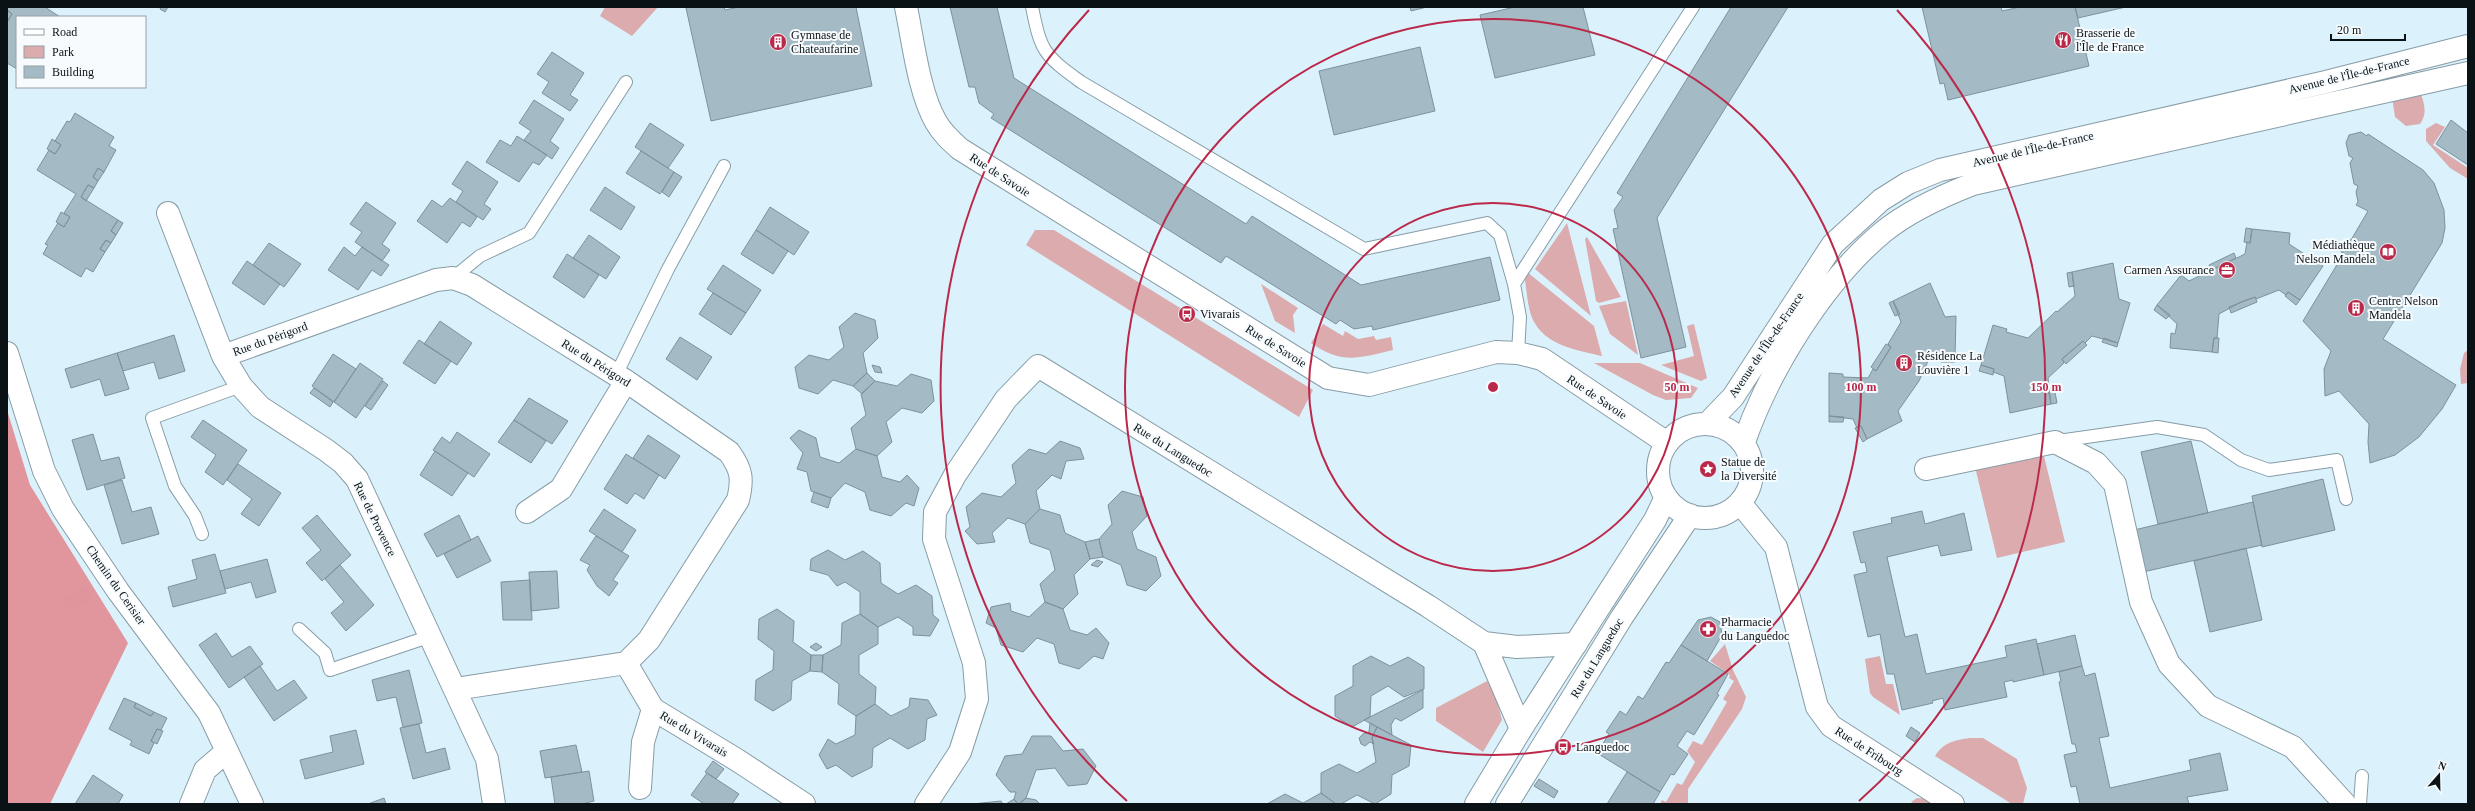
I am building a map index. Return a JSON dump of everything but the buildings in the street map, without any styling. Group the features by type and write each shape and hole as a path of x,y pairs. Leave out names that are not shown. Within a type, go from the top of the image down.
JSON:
{"street":[{"name":"Rue de Savoie","path":"906,7 928,104 936,123 945,136 960,149 1328,378 1369,385 1496,352 1518,353 1542,359 1667,443"},
{"name":"Avenue de l'Île-de-France","path":"1707,424 1732,397 1833,244 1881,200 1908,183 1940,170 2318,83 2468,46"},
{"name":"Avenue de l'Île-de-France","path":"1744,442 1755,410 1774,373 1822,299 1850,263 1884,232 1940,196 1973,184 2468,73"},
{"name":"Rue de Provence","path":"168,213 223,356 241,386 260,407 326,450 343,463 357,479 487,759 494,804"},
{"name":"Rue du Périgord","path":"223,356 436,280 453,278 472,285 621,378 729,452 739,465 742,485 738,500 728,518 649,640 626,663"},
{"name":"Chemin du Cerisier","path":"7,353 44,471 63,509 118,590 209,713 252,804"},
{"name":"Rue du Languedoc","path":"926,804 960,752 977,699 974,663 934,539 934,523 938,504 955,475 1006,399 1038,366 1428,606 1484,643 1517,647 1576,644"},
{"path":"527,512 561,489 621,378"},
{"path":"1707,424 1720,426 1731,431 1744,442 1752,462 1751,484 1740,503 1729,511 1716,516 1703,518 1690,515 1676,508 1666,497 1660,484 1658,470 1660,456 1667,443 1678,432 1692,426 1707,424"},
{"path":"1926,469 2055,442 2096,463 2116,484 2141,602 2169,664 2208,706 2293,747 2345,804"},
{"name":"Rue du Languedoc","path":"1476,804 1521,729 1655,520 1666,497"},
{"name":"Rue de Fribourg","path":"1740,503 1776,547 1817,707 1831,726 1953,804"},
{"name":"Rue du Languedoc","path":"1507,804 1622,617 1690,515"},
{"path":"1484,643 1521,729"},
{"path":"455,689 626,663"},
{"name":"Rue du Vivarais","path":"626,663 653,709 737,760 804,804"},
{"path":"640,788 643,742 653,709"},
{"path":"191,804 205,770 227,750"}],"lane":[{"path":"1032,7 1038,40 1053,62 1081,82 1364,249 1487,223 1500,235 1514,284 1520,317 1518,353"},
{"path":"1514,284 1693,7"},
{"path":"453,278 480,256 529,233 626,82"},
{"path":"621,378 668,269 724,166"},
{"path":"202,534 195,516 175,486 152,418 241,386"},
{"path":"2055,442 2157,427 2204,435 2242,460 2269,470 2337,460 2346,499"},
{"path":"299,629 324,653 330,670 431,636"},
{"path":"2360,804 2362,776"}],"green space":[{"path":"605,7 658,7 632,36 600,16"},
{"path":"2420,91 2425,112 2424,116 2420,124 2406,126 2395,117 2392,97"},
{"path":"2436,123 2445,127 2433,145 2468,168 2468,179 2450,168 2426,141 2426,129"},
{"path":"1567,223 1591,316 1535,269"},
{"path":"1035,230 1054,230 1313,390 1299,417 1026,245"},
{"path":"1587,237 1621,297 1599,303 1596,301 1585,239"},
{"path":"1527,272 1594,326 1602,356 1563,346 1546,336 1539,329 1533,320 1528,304 1524,275"},
{"path":"1261,284 1298,308 1293,315 1295,333 1275,321"},
{"path":"1626,301 1638,355 1610,334 1599,306"},
{"path":"1323,324 1343,336 1345,331 1358,339 1374,336 1376,340 1391,337 1393,350 1351,358 1332,354 1311,343"},
{"path":"1694,324 1707,378 1701,381 1661,365 1694,356 1687,326"},
{"path":"2468,350 2468,383 2461,384 2460,369 2464,353"},
{"path":"1594,363 1640,363 1698,388 1691,398 1666,400 1653,395"},
{"path":"2043,452 2065,542 1997,558 1975,467"},
{"path":"1725,644 1733,670 1746,697 1742,709 1688,789 1688,804 1660,804 1662,800 1666,802 1677,783 1682,785 1695,762 1687,751 1693,741 1702,745 1727,702 1723,699 1734,681 1729,678 1730,675 1710,661"},
{"path":"1880,656 1886,684 1893,684 1900,715 1873,697 1870,693 1865,659"},
{"path":"1487,681 1496,697 1502,720 1483,752 1436,721 1436,708"},
{"path":"1970,738 1983,738 2017,759 2027,788 2023,804 2012,804 1935,756 1938,751 1950,742"},
{"path":"1917,798 1927,799 1934,804 1915,804 1911,802"}],"shaded area":[{"path":"7,410 30,485 128,643 50,804 7,804"},
{"path":"85,587 92,599 72,611 64,599"}],"place":[{"name":"Brasserie de l'Île de France","path":"2063,40"},
{"name":"Gymnase de Chateaufarine","path":"778,42"},
{"name":"Médiathèque Nelson Mandela","path":"2388,252"},
{"name":"Carmen Assurance","path":"2227,270"},
{"name":"Centre Nelson Mandela","path":"2356,308"},
{"name":"Vivarais","path":"1187,314"},
{"name":"Résidence La Louvière 1","path":"1904,363"},
{"name":"Statue de la Diversité","path":"1708,469"},
{"name":"Pharmacie du Languedoc","path":"1708,629"},
{"name":"Languedoc","path":"1563,747"}]}
